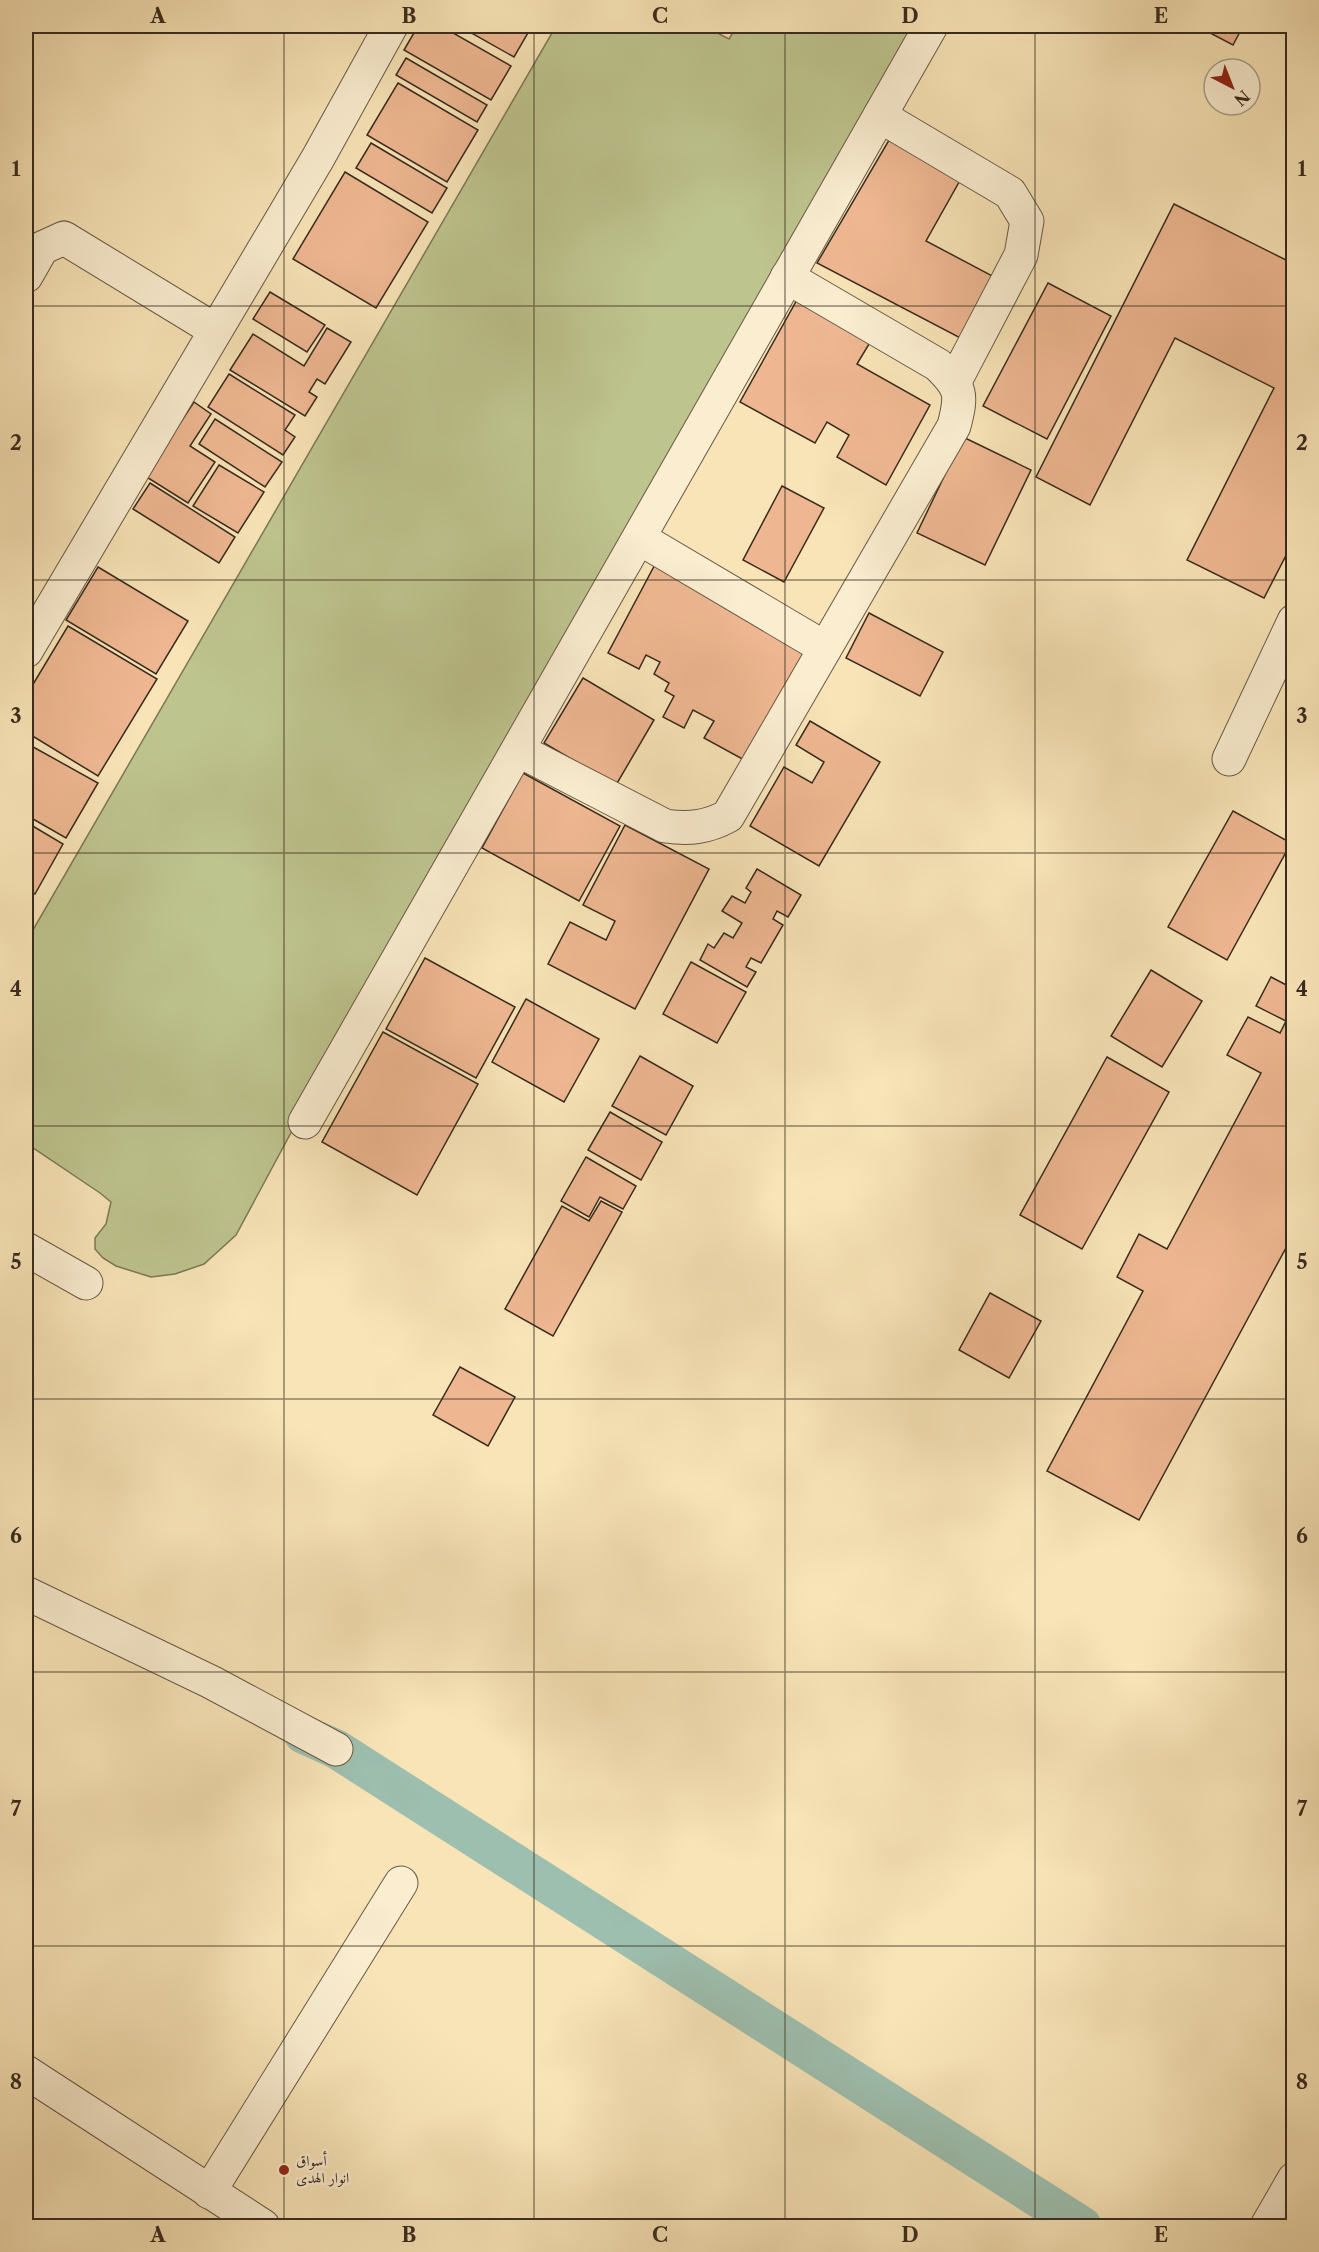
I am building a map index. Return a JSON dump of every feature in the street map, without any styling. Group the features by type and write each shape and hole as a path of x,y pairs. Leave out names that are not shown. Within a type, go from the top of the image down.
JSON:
{"street":[{"path":"26,651 318,158 391,26"},
{"path":"306,1122 931,26"},
{"path":"880,116 1011,193 1027,221 1021,255 955,381"},
{"path":"26,276 42,248 64,238 215,330"},
{"path":"518,750 665,826 689,829 712,824 728,816 954,426 960,402 955,381 938,365 787,278"},
{"path":"639,538 825,648"},
{"path":"1229,759 1293,621"},
{"path":"26,1249 86,1283"},
{"path":"26,1593 211,1682 336,1749"},
{"path":"209,2192 401,1882"},
{"path":"26,2072 263,2226"},
{"path":"1267,2226 1293,2179"}],"green space":[{"path":"556,26 704,26 729,39 737,26 913,26 435,865 236,1235 204,1264 175,1274 151,1277 116,1266 103,1258 95,1249 95,1238 106,1224 111,1202 26,1143 26,942"}],"building":[{"path":"418,26 441,26 511,66 491,100 404,50"},
{"path":"459,26 532,26 514,57"},
{"path":"1197,26 1243,26 1233,45"},
{"path":"406,58 487,105 477,122 396,75"},
{"path":"398,83 478,130 447,182 367,135"},
{"path":"892,135 963,175 926,241 1000,280 968,342 817,263"},
{"path":"371,143 447,188 432,213 356,168"},
{"path":"345,172 428,222 376,308 293,259"},
{"path":"1174,204 1294,264 1294,540 1264,598 1187,560 1274,388 1175,338 1090,505 1036,477"},
{"path":"1048,283 1111,316 1047,439 983,406"},
{"path":"270,292 325,325 307,352 253,319"},
{"path":"798,298 872,339 857,364 930,405 886,485 837,457 849,435 827,422 815,443 740,402"},
{"path":"327,328 351,342 325,384 317,379 309,392 317,397 305,416 230,370 253,334 304,366"},
{"path":"229,374 295,415 285,430 295,437 283,455 208,407"},
{"path":"194,402 211,414 190,446 215,462 188,503 145,476"},
{"path":"215,419 282,462 265,487 199,444"},
{"path":"963,437 1031,470 985,565 917,533"},
{"path":"219,465 264,492 238,533 193,506"},
{"path":"150,483 235,537 219,563 133,509"},
{"path":"782,486 824,508 784,582 743,560"},
{"path":"659,557 817,647 746,761 704,738 714,721 693,710 684,728 663,717 674,696 665,691 669,683 654,674 660,662 646,655 639,669 608,653"},
{"path":"98,567 188,621 156,674 66,620"},
{"path":"869,613 943,652 920,696 846,658"},
{"path":"68,626 157,679 98,776 26,732 26,696"},
{"path":"583,678 654,720 616,785 544,743"},
{"path":"810,721 880,762 819,866 750,826 784,767 812,783 824,762 796,745"},
{"path":"26,743 98,783 66,838 26,815"},
{"path":"523,773 620,826 579,901 482,848"},
{"path":"1233,811 1291,843 1227,960 1168,927"},
{"path":"26,822 63,844 35,894 26,889"},
{"path":"625,825 709,869 635,1009 548,964 570,922 606,940 615,921 583,905"},
{"path":"757,869 801,895 788,917 777,911 773,919 783,925 761,963 751,958 746,967 756,972 747,987 700,960 708,944 714,948 724,933 733,938 742,923 722,911 732,896 745,903 751,892 746,888"},
{"path":"425,958 515,1007 476,1078 386,1029"},
{"path":"691,962 746,992 717,1043 663,1014"},
{"path":"1151,970 1202,1001 1162,1067 1111,1036"},
{"path":"1271,977 1294,989 1294,1233 1139,1520 1047,1471 1143,1291 1117,1277 1139,1234 1167,1249 1261,1073 1227,1055 1248,1017 1280,1033 1286,1021 1256,1006"},
{"path":"526,999 599,1039 564,1102 492,1062"},
{"path":"383,1032 478,1084 417,1195 322,1142"},
{"path":"640,1056 693,1086 666,1135 612,1106"},
{"path":"1107,1057 1169,1092 1082,1249 1020,1215"},
{"path":"610,1112 662,1142 641,1180 588,1150"},
{"path":"586,1157 636,1186 623,1209 600,1197 589,1217 561,1201"},
{"path":"601,1201 622,1212 553,1336 505,1309 562,1206 589,1221"},
{"path":"990,1293 1041,1321 1009,1378 959,1350"},
{"path":"460,1367 515,1397 488,1446 433,1415"}],"waterway":[{"path":"303,1734 336,1749 1082,2226"}],"place":[{"name":"أسواق انوار الهدى","path":"284,2170"}]}
